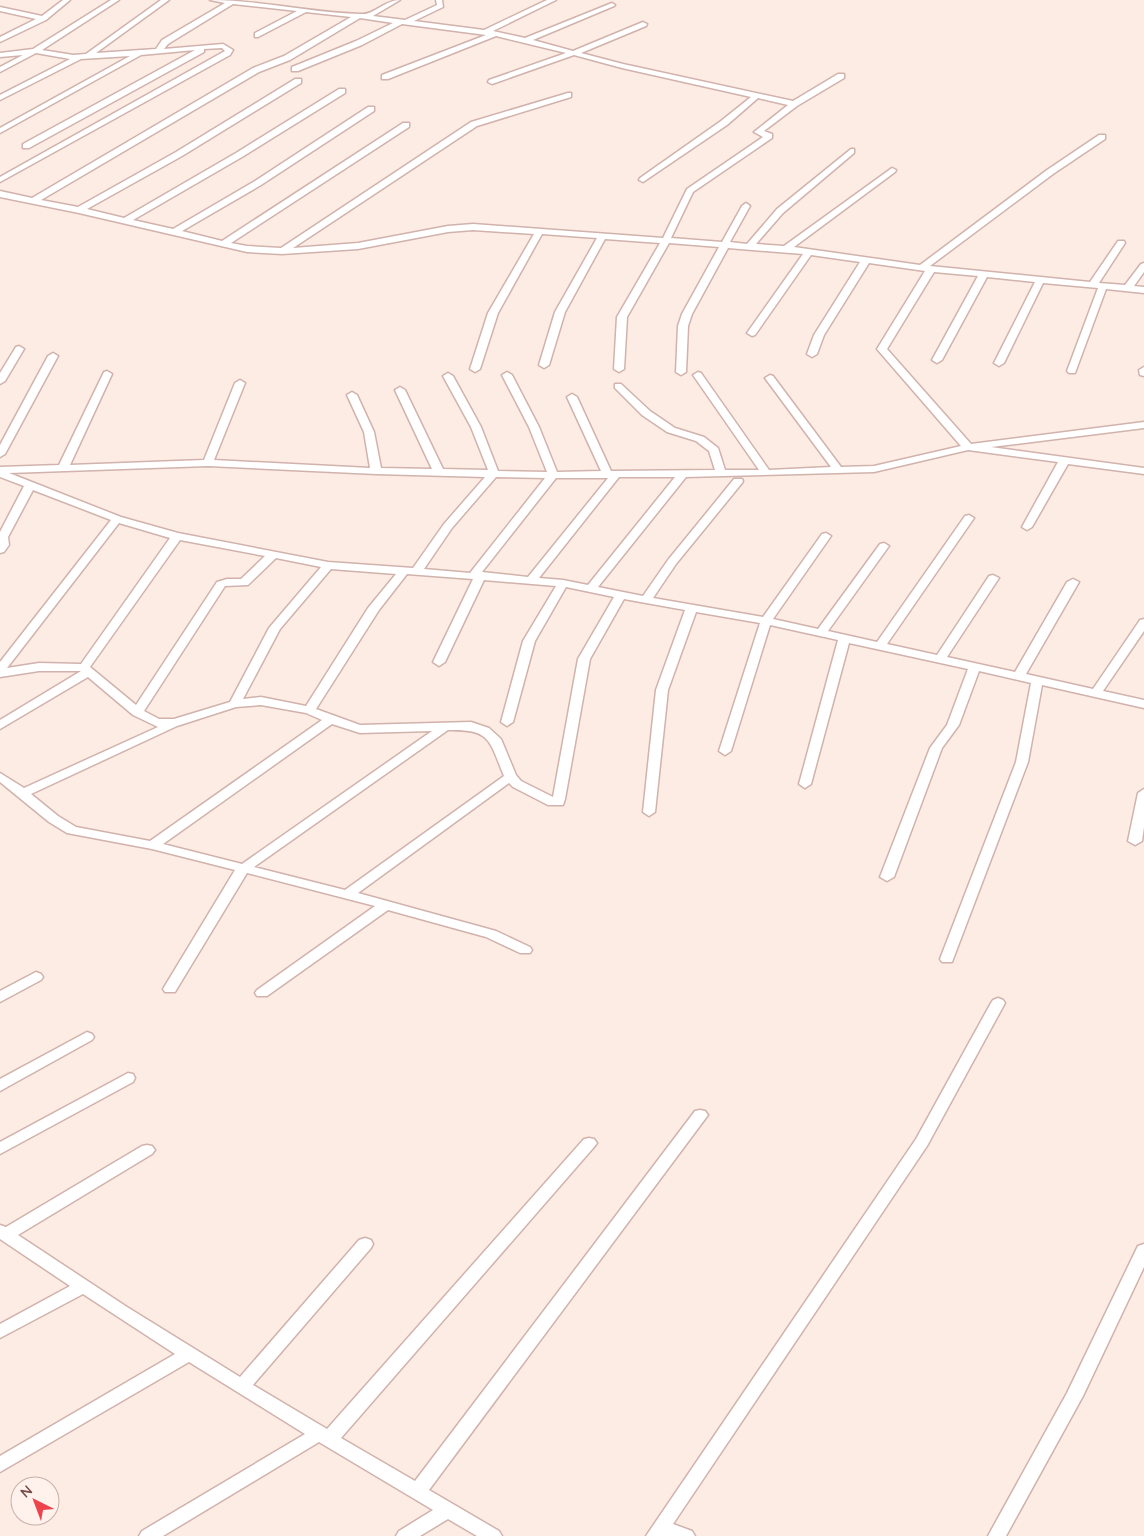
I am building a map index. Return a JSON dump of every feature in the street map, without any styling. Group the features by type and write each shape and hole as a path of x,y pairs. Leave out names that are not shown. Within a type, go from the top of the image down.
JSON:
{"street":[{"path":"0,40 44,18 67,0"},
{"path":"0,70 35,51 116,0"},
{"path":"0,98 85,56 166,0"},
{"path":"213,0 484,32 526,40 622,66 794,104"},
{"path":"276,6 290,0"},
{"path":"33,201 256,70 286,58 397,0"},
{"path":"295,69 441,6 439,0"},
{"path":"484,32 553,0"},
{"path":"158,52 165,42 231,1"},
{"path":"526,40 612,5"},
{"path":"0,9 44,18"},
{"path":"258,35 304,10"},
{"path":"0,16 10,11"},
{"path":"492,82 574,53 643,24"},
{"path":"386,77 494,34"},
{"path":"0,55 35,51 73,57 139,54 223,46 229,50 227,54 0,180"},
{"path":"26,146 207,47"},
{"path":"0,131 139,54"},
{"path":"619,369 622,317 665,242 690,191 769,136 758,132 794,104 841,76"},
{"path":"80,210 179,154 298,81"},
{"path":"125,220 239,155 342,91"},
{"path":"282,251 474,124 568,95"},
{"path":"643,180 724,123 756,96"},
{"path":"173,233 258,183 371,109"},
{"path":"222,244 406,125"},
{"path":"1102,137 1050,172 927,268 882,349 968,447 1144,471"},
{"path":"750,246 780,211 851,151"},
{"path":"786,249 892,170"},
{"path":"0,194 125,220 173,233 247,249 282,251 358,246 464,227 786,249 927,268 1144,290"},
{"path":"681,372 683,326 687,314 746,206"},
{"path":"475,369 493,313 539,232"},
{"path":"544,365 560,312 602,237"},
{"path":"1072,371 1098,285 1122,243"},
{"path":"752,334 809,252"},
{"path":"812,354 819,335 866,260"},
{"path":"1128,288 1144,266"},
{"path":"938,360 984,274"},
{"path":"999,363 1040,280"},
{"path":"0,381 19,349"},
{"path":"0,454 53,356"},
{"path":"63,468 107,374"},
{"path":"507,375 534,428 553,475"},
{"path":"698,375 766,473"},
{"path":"448,376 476,427 494,473"},
{"path":"770,378 839,471"},
{"path":"208,463 240,383"},
{"path":"618,386 646,413 671,430 700,439 714,450 721,473"},
{"path":"400,390 439,472"},
{"path":"352,395 369,432 376,471"},
{"path":"572,397 611,474"},
{"path":"0,471 208,463 376,471 553,475 839,471 874,469 968,447 1144,426"},
{"path":"1027,527 1065,460"},
{"path":"0,471 30,485 117,519 177,536 328,565 563,582 646,600 766,621 1144,704"},
{"path":"309,710 374,608 411,570 494,473"},
{"path":"531,580 611,474"},
{"path":"591,588 683,474"},
{"path":"439,662 477,575 553,475"},
{"path":"646,600 672,562 738,481"},
{"path":"0,550 4,545 3,537 30,485"},
{"path":"880,646 969,518"},
{"path":"0,670 117,519"},
{"path":"0,725 86,670 177,536"},
{"path":"725,751 766,621 826,536"},
{"path":"821,633 884,546"},
{"path":"137,712 221,584 227,582 244,583 274,554"},
{"path":"235,704 275,628 328,565"},
{"path":"940,659 993,578"},
{"path":"507,722 529,641 563,582"},
{"path":"1019,676 1073,582"},
{"path":"24,793 175,723 235,704 261,701 309,710 349,727 360,729 471,726 485,731 495,739 510,776 517,784 553,802 559,800 584,659 621,595"},
{"path":"649,812 662,690 692,608"},
{"path":"1096,693 1144,622"},
{"path":"805,784 844,638"},
{"path":"0,673 39,667 86,670 137,712 157,723 175,723"},
{"path":"887,877 936,748 954,725 975,667"},
{"path":"947,959 1022,762 1037,680"},
{"path":"152,845 332,719"},
{"path":"170,989 244,869 446,727"},
{"path":"0,777 24,793 63,826 72,830 152,845 386,905 491,934 525,950"},
{"path":"347,895 506,779"},
{"path":"1135,841 1144,793"},
{"path":"262,993 386,905"},
{"path":"0,997 36,977"},
{"path":"686,1536 658,1532 922,1142 998,1003"},
{"path":"0,1086 87,1037"},
{"path":"0,1149 128,1078"},
{"path":"417,1492 700,1116"},
{"path":"148,1536 323,1437 589,1143"},
{"path":"147,1150 3,1233 242,1387 323,1437 493,1536"},
{"path":"242,1387 365,1244"},
{"path":"997,1536 1074,1396 1144,1250"},
{"path":"0,1332 84,1286"},
{"path":"0,1465 189,1354"},
{"path":"405,1536 448,1510"}]}
